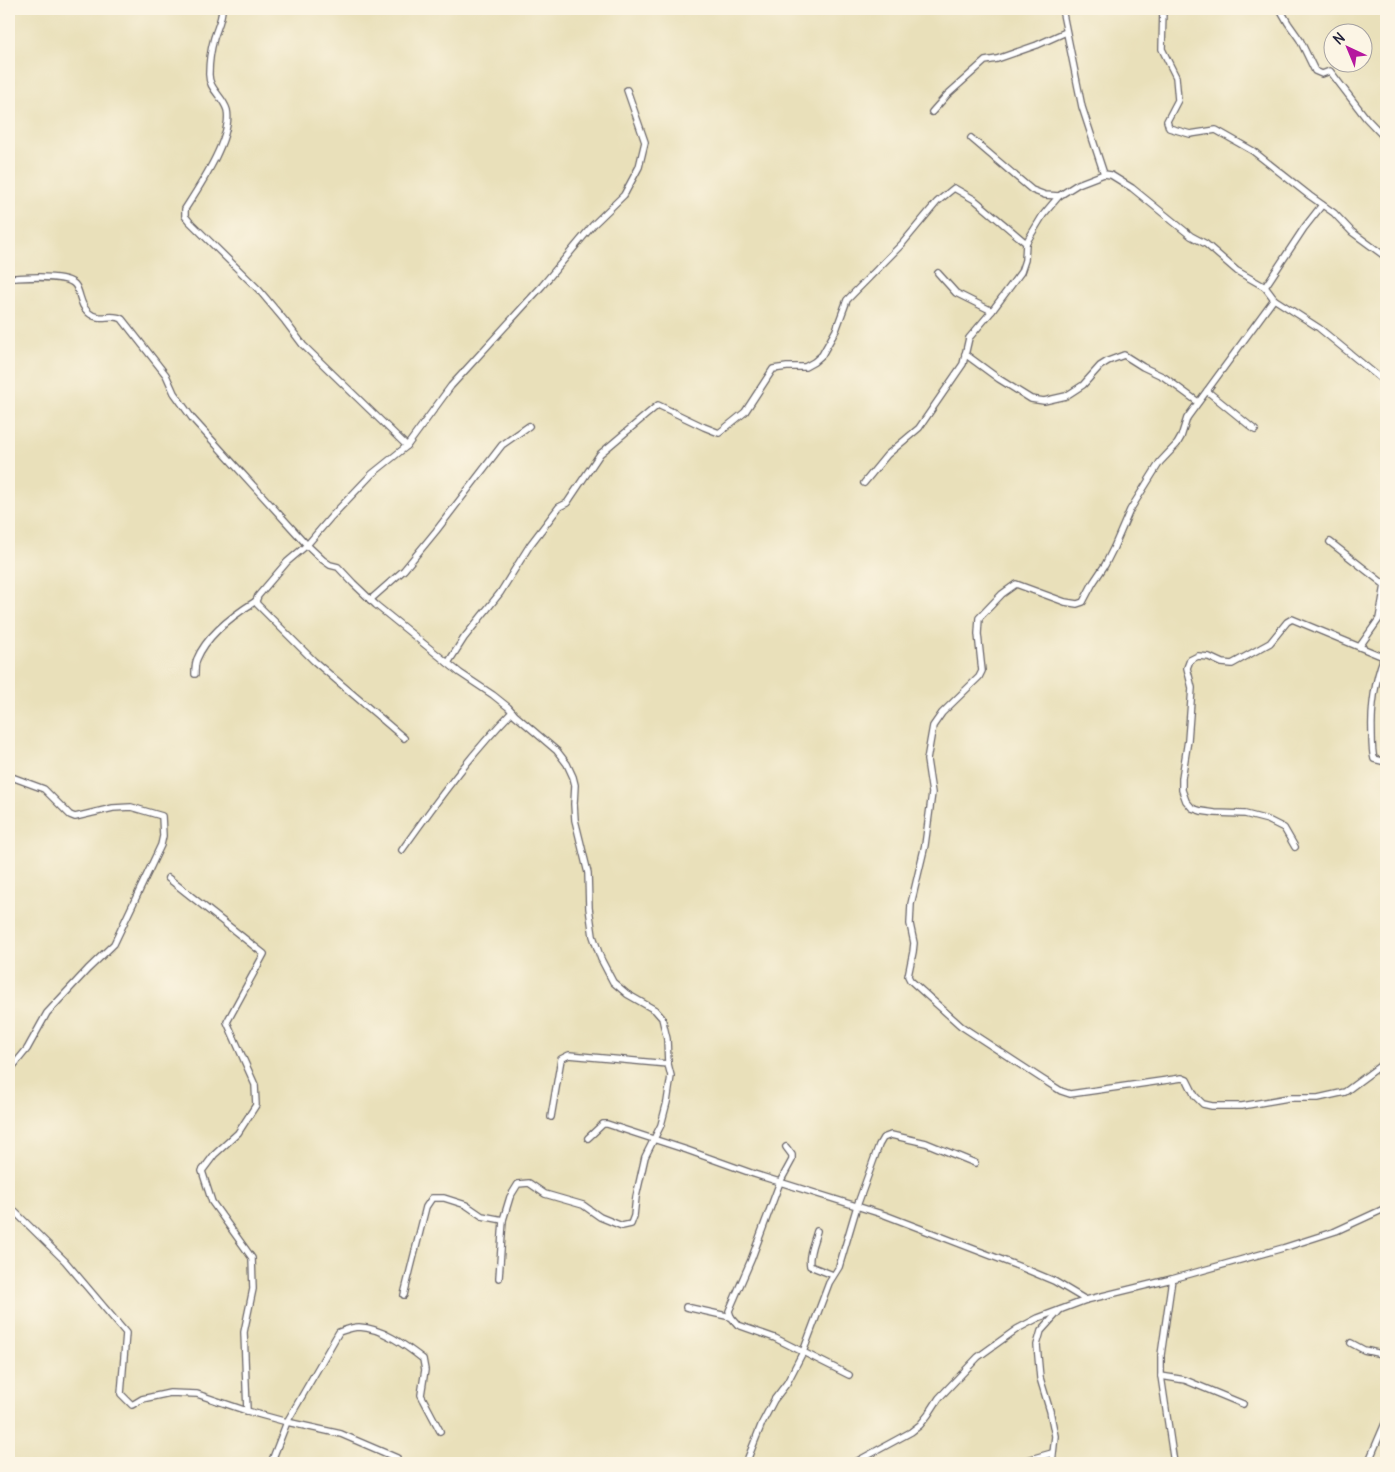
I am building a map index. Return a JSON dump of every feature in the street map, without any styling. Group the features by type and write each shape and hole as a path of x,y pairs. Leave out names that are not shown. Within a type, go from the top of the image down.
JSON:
{"street":[{"path":"222,9 208,74 212,88 228,113 227,120 215,160 185,209 185,216 259,290 302,345 406,446"},
{"path":"1062,9 1082,107 1104,174"},
{"path":"1163,9 1162,49 1176,77 1178,89 1178,100 1168,121 1169,128 1190,134 1216,130 1253,151 1334,213 1352,232 1386,257"},
{"path":"1280,9 1300,40 1315,71 1322,74 1330,71 1366,118 1386,139"},
{"path":"932,112 947,95 985,61 998,59 1066,32"},
{"path":"195,674 196,660 204,647 224,624 256,601 258,596 287,562 308,545 331,517 372,474 406,446 451,386 542,286 593,225 624,195 639,167 645,142 627,90"},
{"path":"971,138 1037,193 1059,196"},
{"path":"864,483 887,455 919,428 964,364 969,338 992,311 1020,272 1025,260 1026,243 1043,215 1059,196 1078,184 1104,174 1111,174 1120,179 1184,230 1206,244 1237,271 1265,287 1274,298 1319,328 1386,383"},
{"path":"448,663 464,638 500,593 530,545 559,507 567,503 600,454 658,405 719,433 745,412 773,369 805,367 814,362 822,355 836,330 847,300 902,244 937,202 954,188 975,200 1026,243"},
{"path":"1265,287 1304,228 1322,205"},
{"path":"938,273 956,293 992,311"},
{"path":"9,278 69,280 75,284 80,299 88,313 101,318 117,316 122,319 166,375 174,393 192,418 308,545 323,560 330,565 338,567 370,600 460,673 493,695 557,751 567,764 575,785 574,804 588,873 589,908 593,936 601,959 614,982 627,994 655,1010 662,1018 667,1039 668,1064 671,1076 670,1086 661,1125 645,1157 631,1224 622,1226 600,1217 583,1205 545,1194 529,1183 518,1184 510,1197 503,1220 499,1278"},
{"path":"1274,298 1187,418 1177,444 1160,462 1130,510 1105,565 1083,602 1077,604 1065,602 1016,584 1002,594 979,618 978,634 982,671 979,677 942,714 933,726 927,760 932,793 924,844 911,904 910,924 914,943 908,976 910,980 961,1026 1061,1091 1070,1094 1182,1078 1187,1080 1195,1096 1203,1104 1212,1106 1242,1106 1288,1098 1318,1098 1344,1092 1386,1063"},
{"path":"966,354 999,379 1031,399 1044,401 1066,396 1083,385 1100,366 1124,355 1164,377 1198,402"},
{"path":"1207,391 1256,430"},
{"path":"370,600 404,570 502,444 529,426"},
{"path":"1330,542 1386,584 1379,619 1360,646"},
{"path":"256,601 314,661 404,738"},
{"path":"1294,847 1284,828 1268,820 1245,814 1201,811 1192,808 1186,800 1182,790 1182,778 1188,740 1192,688 1187,668 1190,660 1198,656 1209,656 1222,663 1232,664 1270,643 1292,618 1385,657 1375,684 1371,720 1374,759 1386,762"},
{"path":"402,850 444,792 492,733 512,712"},
{"path":"9,776 44,788 70,815 75,817 113,808 131,807 162,816 163,830 161,845 114,944 47,1013 27,1049 9,1071"},
{"path":"168,878 264,954 227,1022 255,1085 256,1105 238,1133 214,1155 202,1171 212,1202 252,1258 253,1289 244,1332 247,1411"},
{"path":"551,1117 562,1059 569,1055 668,1064"},
{"path":"588,1138 603,1124 607,1124 885,1215 1054,1281 1086,1300"},
{"path":"746,1463 762,1423 774,1400 787,1383 803,1352 829,1283 840,1267 857,1206 879,1145 884,1138 891,1135 926,1144 974,1163"},
{"path":"786,1147 792,1155 792,1160 780,1182 751,1260 729,1311 731,1317 738,1325 775,1338 849,1375"},
{"path":"404,1295 426,1207 432,1198 444,1198 466,1205 482,1216 503,1220"},
{"path":"9,1206 65,1261 126,1333 121,1394 132,1405 142,1399 170,1393 197,1394 247,1411 341,1434 397,1458"},
{"path":"854,1463 911,1432 920,1425 939,1398 978,1357 1017,1329 1038,1318 1086,1300 1283,1248 1336,1231 1386,1208"},
{"path":"818,1231 811,1251 810,1266 834,1275"},
{"path":"1172,1278 1160,1355 1161,1376 1174,1463"},
{"path":"686,1307 731,1317"},
{"path":"1052,1463 1055,1436 1040,1378 1037,1345 1041,1331 1061,1309"},
{"path":"271,1463 287,1422 339,1332 358,1327 383,1333 423,1358 425,1370 421,1395 440,1431"},
{"path":"1351,1343 1364,1350 1386,1355"},
{"path":"1161,1376 1185,1380 1243,1404"},
{"path":"1368,1463 1386,1421"},
{"path":"1017,1463 1052,1453"}]}
